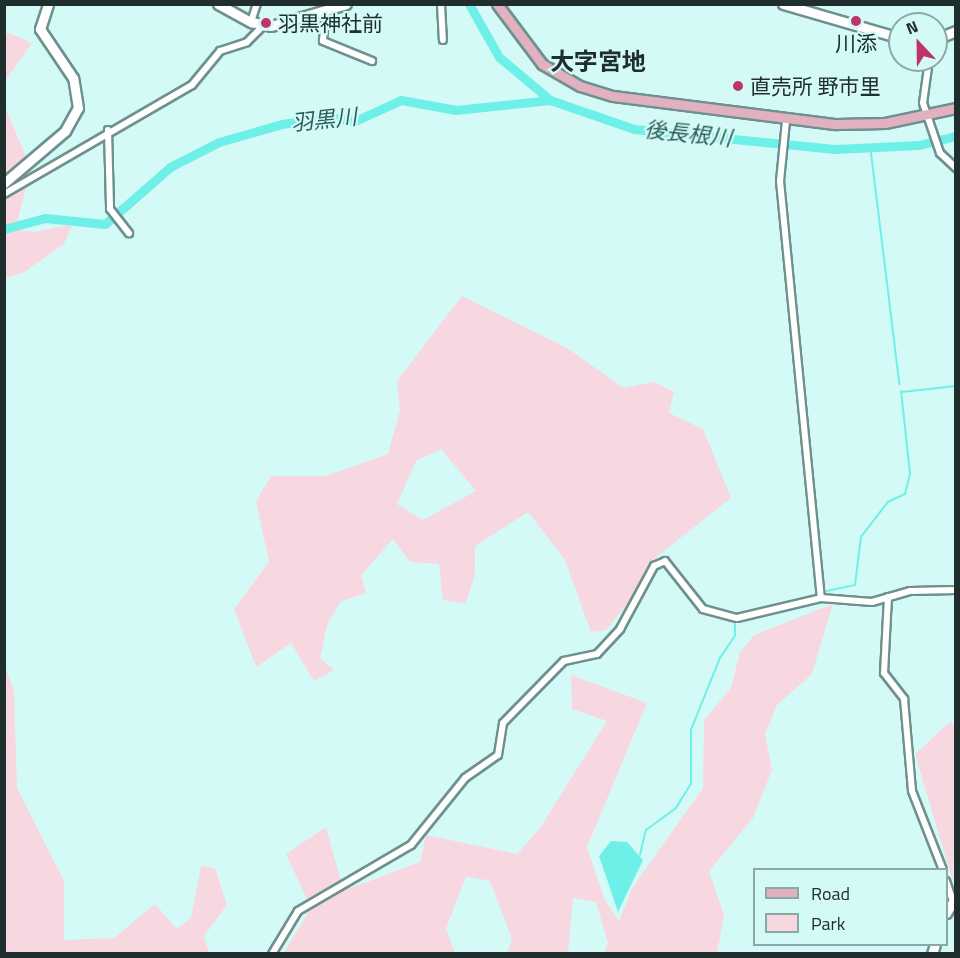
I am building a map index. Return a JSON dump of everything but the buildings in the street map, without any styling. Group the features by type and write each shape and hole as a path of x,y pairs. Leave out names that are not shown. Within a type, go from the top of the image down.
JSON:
{"main road":[{"path":"497,4 533,55 580,86 626,99 786,120 836,124 927,116 956,108"}],"street":[{"path":"4,183 65,131 78,108 77,86 40,28 48,4"},
{"path":"218,4 263,26"},
{"path":"251,22 257,4"},
{"path":"4,194 32,183 108,130 192,85 220,51 247,42 263,26 346,4"},
{"path":"441,4 443,40"},
{"path":"783,4 888,35"},
{"path":"326,11 323,41 372,61"},
{"path":"926,72 923,88 931,129 940,153 956,168"},
{"path":"786,120 781,155 821,598"},
{"path":"108,130 110,209 129,233"},
{"path":"272,954 282,930 305,906 411,845 465,778 498,755 503,723 564,661 597,654 620,629 654,566 665,561 703,609 738,618 821,598 872,602 888,597 956,590"},
{"path":"888,597 884,673 904,699 912,791 942,868"},
{"path":"948,885 954,899"}],"green space":[{"path":"9,33 32,43 5,81 5,34"},
{"path":"4,104 31,169 15,229 35,232 73,224 64,244 23,273 5,278"},
{"path":"462,296 567,348 624,388 654,382 674,392 669,413 703,429 731,498 650,562 632,598 606,630 591,632 565,560 528,512 475,546 475,575 465,604 443,600 439,564 410,562 393,539 361,575 366,593 340,602 327,625 320,658 334,670 314,681 291,643 256,667 234,609 269,562 256,501 271,476 326,476 388,454 400,410 397,381","holes":["441,449 476,491 423,520 397,504 416,461"]},
{"path":"833,604 812,674 777,705 765,734 772,770 753,818 709,871 724,915 717,953 604,953 608,943 596,902 573,898 568,953 507,953 512,939 490,881 466,876 446,929 455,953 283,954 311,908 286,854 326,827 340,878 351,888 420,862 426,835 517,854 540,828 607,721 572,709 571,675 647,703 587,847 605,901 619,921 632,888 703,788 704,720 731,688 740,652 754,635"},
{"path":"5,667 14,691 17,788 64,881 64,940 114,938 155,904 177,929 191,918 201,866 215,868 227,905 204,936 209,953 5,953"},
{"path":"951,721 956,732 953,882 915,754"}],"water":[{"path":"611,841 627,842 643,860 618,912 599,856"}],"waterway":[{"name":"後長根川","path":"469,4 499,57 550,100 634,129 835,149 919,145 956,136"},
{"name":"羽黒川","path":"120,211 170,167 219,142 282,124 326,117 355,121 401,100 456,110 550,100"},
{"path":"871,149 900,384"},
{"name":"羽黒川","path":"4,229 45,218 105,224 112,218"},
{"path":"902,392 956,386"},
{"path":"827,591 855,585 861,537 888,502 905,494 910,474 901,391"},
{"path":"801,600 816,595"},
{"path":"736,613 744,613"},
{"path":"640,855 646,830 676,808 691,784 691,730 720,658 735,636 735,620"}],"place":[{"name":"川添","path":"856,21"},
{"name":"羽黒神社前","path":"266,23"},
{"name":"直売所 野市里","path":"738,86"}],"district":[{"name":"大字宮地","path":"598,62"}]}
